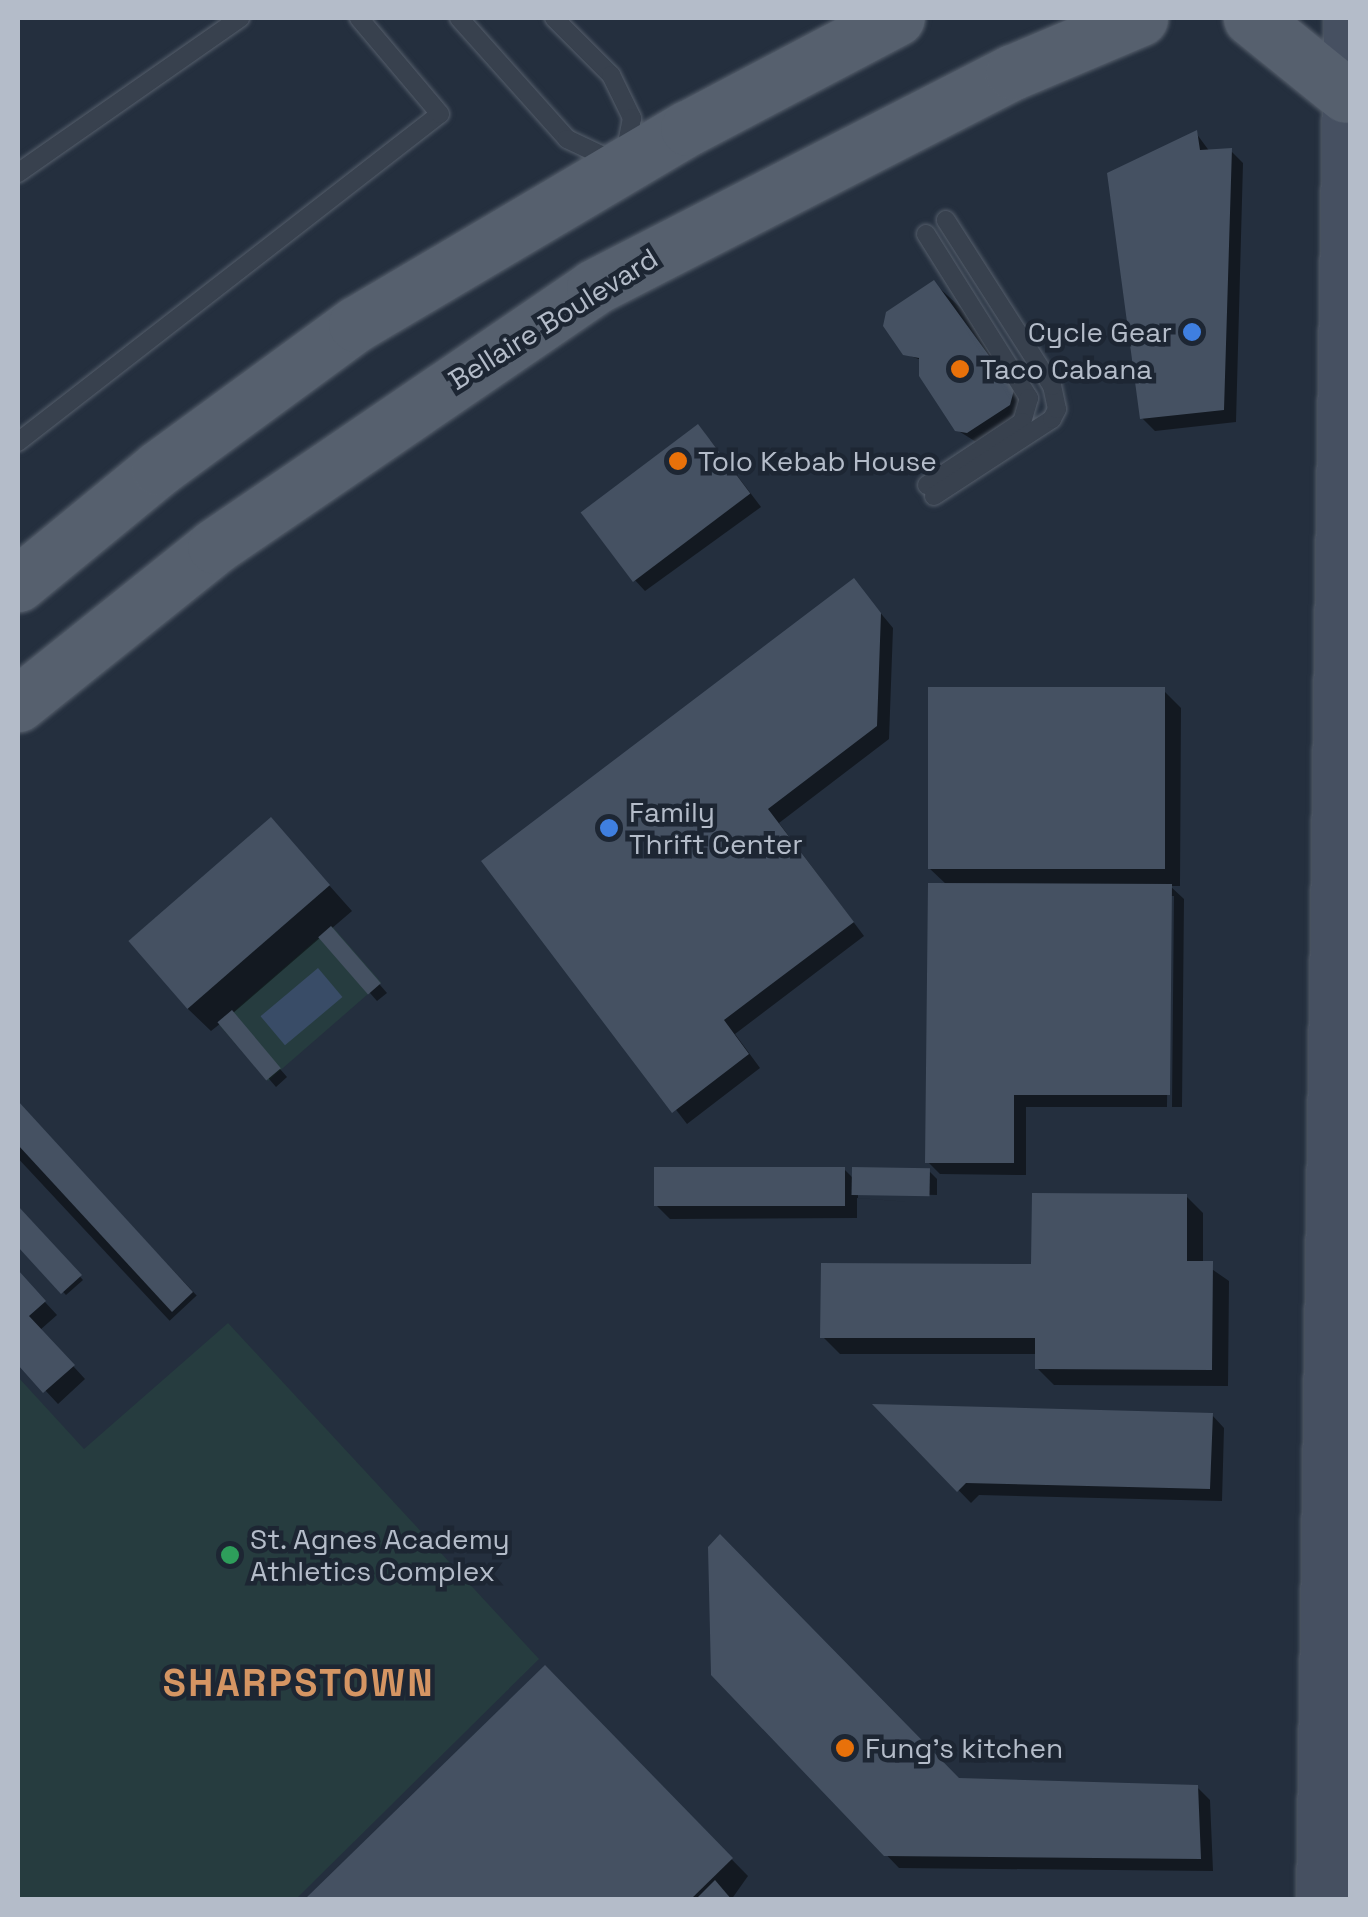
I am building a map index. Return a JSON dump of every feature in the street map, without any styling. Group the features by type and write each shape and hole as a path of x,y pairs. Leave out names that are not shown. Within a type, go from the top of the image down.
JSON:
{"main road":[{"path":"18,584 158,468 356,324 623,165 897,18"},
{"name":"Bellaire Boulevard","path":"18,704 216,546 594,287 998,80 1140,18"},
{"path":"1251,18 1348,91"},
{"path":"1323,1900 1350,18"}],"lane":[{"path":"18,174 240,18"},
{"path":"18,442 440,114 359,18"},
{"path":"459,18 567,139 623,165 632,118 611,75 554,18"},
{"path":"926,234 1029,398 1022,422 931,490 1052,420 1057,410 1052,386 946,220"}],"green space":[{"path":"332,926 381,983 268,1081 219,1024"},
{"name":"St. Agnes Academy Athletics Complex","path":"228,1323 539,1659 296,1899 18,1899 18,1377 84,1449"}],"water":[{"path":"318,968 342,997 285,1045 261,1016"}],"building":[{"path":"1197,130 1200,150 1232,148 1224,410 1140,419 1107,173"},
{"name":"Taco Cabana","path":"934,280 1014,390 1010,405 967,433 955,431 919,376 919,358 903,355 883,326 886,312"},
{"path":"698,424 750,493 633,582 581,512"},
{"path":"854,578 881,613 877,726 768,809 854,922 724,1020 749,1054 672,1113 481,861"},
{"path":"928,687 1165,687 1165,869 928,869"},
{"path":"271,817 330,885 187,1009 128,941"},
{"path":"928,883 1172,884 1170,1095 1014,1095 1014,1163 925,1163"},
{"path":"331,926 381,983 368,995 318,937"},
{"path":"232,1010 281,1068 266,1080 217,1022"},
{"path":"18,1101 193,1292 172,1312 18,1145"},
{"path":"654,1167 845,1167 845,1206 654,1206"},
{"path":"852,1167 930,1168 929,1196 852,1195"},
{"path":"1032,1193 1187,1194 1187,1261 1213,1261 1212,1370 1035,1369 1035,1338 820,1338 821,1263 1031,1264"},
{"path":"18,1206 82,1275 61,1294 18,1247"},
{"path":"18,1270 46,1301 29,1316 75,1365 43,1393 18,1365"},
{"path":"872,1404 1213,1413 1210,1489 966,1483 957,1492"},
{"path":"720,1534 959,1778 1198,1785 1201,1859 884,1856 711,1675 708,1547"},
{"path":"545,1665 733,1858 690,1900 304,1900"},
{"path":"715,1880 732,1900 695,1900"}],"place":[{"name":"Cycle Gear","path":"1192,332"},
{"name":"Taco Cabana","path":"960,369"},
{"name":"Tolo Kebab House","path":"678,461"},
{"name":"Family Thrift Center","path":"609,828"},
{"name":"St. Agnes Academy Athletics Complex","path":"230,1555"},
{"name":"Fung's kitchen","path":"845,1748"}],"district":[{"name":"SHARPSTOWN","path":"299,1684"}]}
